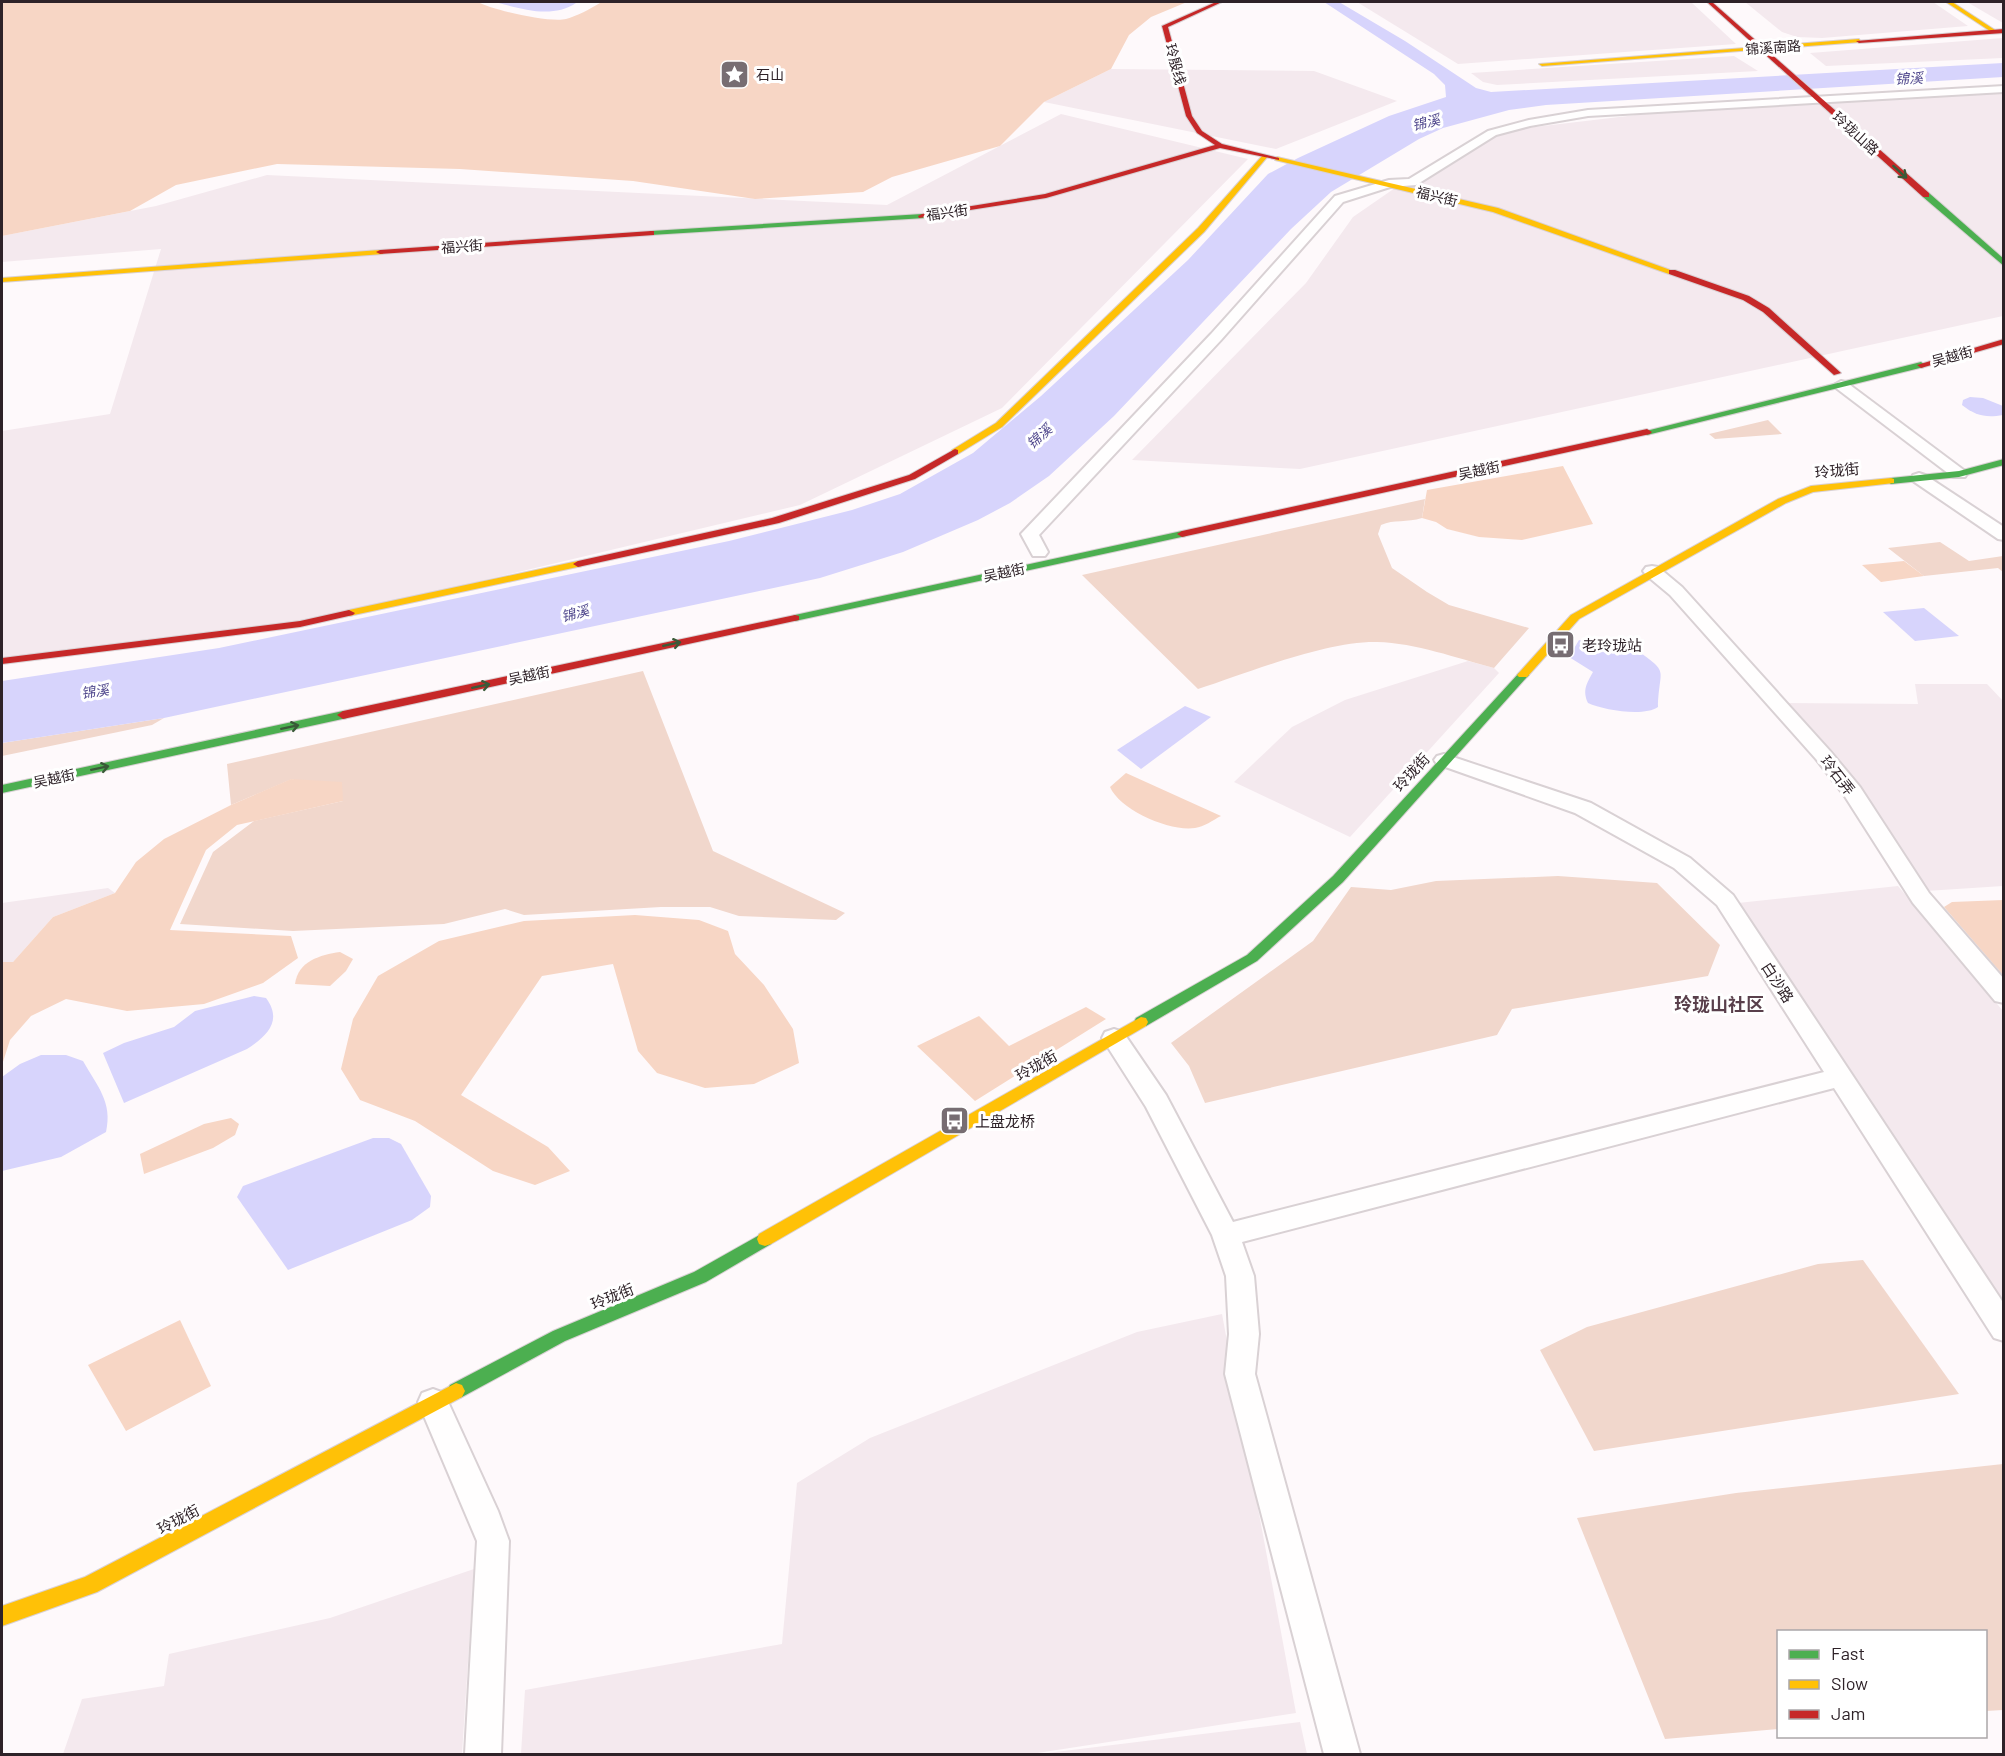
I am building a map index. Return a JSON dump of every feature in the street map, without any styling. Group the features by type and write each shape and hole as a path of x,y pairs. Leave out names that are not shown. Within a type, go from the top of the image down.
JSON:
{"main road":[{"name":"玲殷线","path":"1219,2 1165,27 1190,116 1199,132 1220,146"},
{"name":"玲珑山路","path":"1709,2 2004,264"},
{"path":"1728,2 1796,60"},
{"path":"1949,2 1999,31"},
{"name":"锦溪南路","path":"1542,64 1999,31"},
{"name":"玲珑山路","path":"1831,91 1857,113"},
{"name":"福兴街","path":"2,280 556,239 927,216 1046,196 1220,146 1369,179 1531,221 1746,298 1766,310 1839,379"},
{"path":"2,661 300,624 775,521 912,477 999,425 1201,230 1265,156"},
{"name":"吴越街","path":"2,789 1562,452 1839,379 2004,341"},
{"name":"吴越街","path":"793,604 1549,442 1756,394 1839,379 1943,344"},
{"name":"玲珑街","path":"2,1616 90,1585 559,1336 700,1278 1252,958 1338,879 1575,617 1653,571 1782,501 1811,489 1959,474 2004,462"}],"street":[{"path":"1039,552 1030,534 1216,337 1339,199 1389,184 1412,182 1492,133 1529,123 1588,113 1814,95 1831,91 2004,89"},
{"path":"1839,379 1959,474"},
{"path":"1919,478 2004,535"},
{"name":"玲石弄","path":"1653,571 1676,591 1823,754 1853,792 1921,898 2004,995"},
{"name":"白沙路","path":"1444,760 1583,808 1682,863 1725,900 2004,1329"},
{"path":"1114,1038 1157,1102 1226,1235 1239,1276 1244,1334 1240,1374 1342,1755"},
{"path":"1226,1235 1840,1077"},
{"path":"433,1402 483,1511 493,1541 483,1755"}],"shaded area":[{"path":"2,2 478,2 521,15 558,20 575,16 600,3 588,2 1187,2 1151,17 1129,35 1111,69 1044,102 1000,146 892,177 863,192 755,199 633,181 460,169 277,164 176,185 130,211 2,236"},
{"path":"1357,2 1691,2 1736,44 1458,64"},
{"path":"1745,2 1933,2 1968,26 1822,38 1797,37 1782,32"},
{"path":"1967,2 2003,2 2003,23"},
{"path":"2003,38 2003,58 1826,66 1810,53"},
{"path":"1734,56 1758,71 1497,85 1483,82 1471,73"},
{"path":"1111,69 1314,71 1397,101 1276,149 1044,102"},
{"path":"2003,92 2003,316 1300,469 1132,460 1306,283 1353,217 1421,170 1509,130 1687,109"},
{"path":"1061,114 1248,159 1002,408 800,505 270,631 2,662 2,431 110,414 161,249 2,262 2,236 156,206 267,175 887,205"},
{"path":"1768,420 1782,434 1715,439 1709,434"},
{"path":"1563,466 1593,524 1522,540 1479,537 1447,529 1436,522 1422,518 1427,490"},
{"path":"1425,499 1422,518 1386,523 1381,525 1378,534 1392,568 1427,592 1449,605 1529,628 1494,668 1406,645 1377,642 1356,643 1311,652 1198,689 1082,575"},
{"path":"1940,542 1969,561 2003,556 2003,572 1998,568 1924,576 1888,548"},
{"path":"1904,561 1924,576 1881,582 1862,565"},
{"path":"1468,661 1494,668 1499,673 1350,837 1234,782 1292,727 1345,700"},
{"path":"643,671 713,851 845,913 836,920 739,916 710,907 661,907 524,915 505,909 444,924 293,931 180,924 213,852 254,821 343,801 292,779 231,805 227,764"},
{"path":"1915,684 1987,684 2003,701 2003,886 1926,891 1784,703 1918,704"},
{"path":"164,718 152,725 2,756 2,743"},
{"path":"1126,773 1221,816 1195,828 1173,827 1147,818 1124,804 1115,796 1110,787"},
{"path":"291,779 342,782 343,801 237,825 206,850 170,930 291,936 298,958 263,983 204,1004 127,1011 66,999 31,1016 10,1040 2,1065 2,962 13,962 53,917 115,893 136,862 164,839 231,805"},
{"path":"1558,876 1657,883 1720,945 1708,976 1512,1009 1497,1035 1205,1103 1189,1066 1171,1043 1313,941 1351,887 1391,890 1436,881"},
{"path":"1898,886 2003,1011 2003,1306 1738,903"},
{"path":"108,888 115,893 53,917 13,962 2,962 2,903"},
{"path":"2004,900 2003,975 1944,907 1952,902"},
{"path":"635,915 699,920 728,931 735,954 764,985 793,1029 799,1063 754,1084 705,1088 657,1073 638,1051 613,964 542,976 461,1095 548,1147 570,1171 535,1185 493,1171 415,1121 360,1100 341,1069 353,1019 378,976 439,941 524,921"},
{"path":"340,952 353,959 346,971 330,986 295,984 300,970 311,960"},
{"path":"1086,1007 1106,1019 975,1101 917,1046 979,1016 1009,1046"},
{"path":"231,1118 239,1124 235,1135 213,1148 144,1174 140,1154 204,1124"},
{"path":"1863,1260 1959,1394 1594,1451 1540,1350 1587,1327 1818,1264"},
{"path":"1222,1314 1296,1713 1031,1754 521,1754 525,1690 782,1644 797,1483 870,1438 1137,1332"},
{"path":"180,1320 211,1386 126,1431 88,1365"},
{"path":"2003,1464 2003,1710 1987,1711 1987,1630 1777,1630 1777,1729 1665,1739 1577,1518 1736,1493"},
{"path":"474,1569 462,1754 63,1754 82,1699 164,1686 169,1654 330,1618"},
{"path":"1300,1722 1307,1754 1039,1754"}],"water":[{"path":"495,2 576,3 567,8 547,12 526,10"},
{"name":"锦溪","path":"1324,2 1339,2 1405,41 1476,88 1491,92 2003,63 2003,77 1546,105 1509,110 1443,128 1419,139 1331,192 1291,229 1114,416 1049,476 1010,503 978,520 903,552 820,578 164,718 2,743 2,681 219,648 729,541 852,510 900,494 973,453 1041,396 1188,260 1268,174 1389,116 1446,97 1445,85 1434,74"},
{"path":"1970,397 1983,398 2003,406 2003,415 1986,416 1972,412 1962,405 1963,400"},
{"path":"1924,608 1959,636 1915,641 1883,612"},
{"path":"1579,640 1620,653 1635,649 1654,663 1661,678 1658,707 1643,712 1634,712 1613,710 1588,703 1585,690 1593,672 1569,657"},
{"path":"1185,706 1211,717 1141,769 1117,750"},
{"path":"254,996 266,998 273,1014 273,1021 261,1039 247,1049 124,1103 103,1053 124,1043 174,1027 195,1011"},
{"path":"41,1055 66,1055 83,1061 105,1103 108,1121 106,1132 61,1157 2,1171 2,1077 20,1064"},
{"path":"373,1138 389,1138 401,1144 431,1196 430,1207 412,1220 288,1270 237,1197 243,1186"}],"traffic: fast":[{"path":"1926,195 2004,264"},
{"path":"651,233 922,216"},
{"path":"1647,432 1921,365"},
{"path":"1891,481 1959,474 2004,462"},
{"path":"795,618 1182,534"},
{"path":"1141,1022 1252,958 1338,879 1523,675"},
{"path":"2,789 343,715"},
{"path":"456,1391 559,1336 700,1277 765,1239"}],"traffic: slow":[{"path":"1949,2 1995,32"},
{"path":"1542,64 1859,41"},
{"path":"955,452 999,425 1201,230 1265,156"},
{"path":"1277,159 1495,210 1672,272"},
{"path":"2,280 380,252"},
{"path":"1523,675 1575,617 1782,501 1811,489 1891,481"},
{"path":"349,613 578,564"},
{"path":"765,1239 1141,1022"},
{"path":"2,1616 90,1585 456,1391"}],"traffic: jam":[{"path":"1219,2 1165,26 1189,116 1199,132 1220,146"},
{"path":"1709,2 1926,195"},
{"path":"1859,41 2004,31"},
{"path":"922,216 1046,196 1220,146 1277,159"},
{"path":"380,252 651,233"},
{"path":"1672,272 1746,298 1766,310 1837,373"},
{"path":"1921,365 2004,341"},
{"path":"1182,534 1647,432"},
{"path":"578,564 775,521 912,477 955,452"},
{"path":"2,661 300,624 349,613"},
{"path":"343,715 795,618"}],"place":[{"name":"石山","path":"735,74"},
{"name":"老玲珑站","path":"1561,645"},
{"name":"上盘龙桥","path":"954,1121"}],"district":[{"name":"玲珑山社区","path":"1719,1004"}]}
